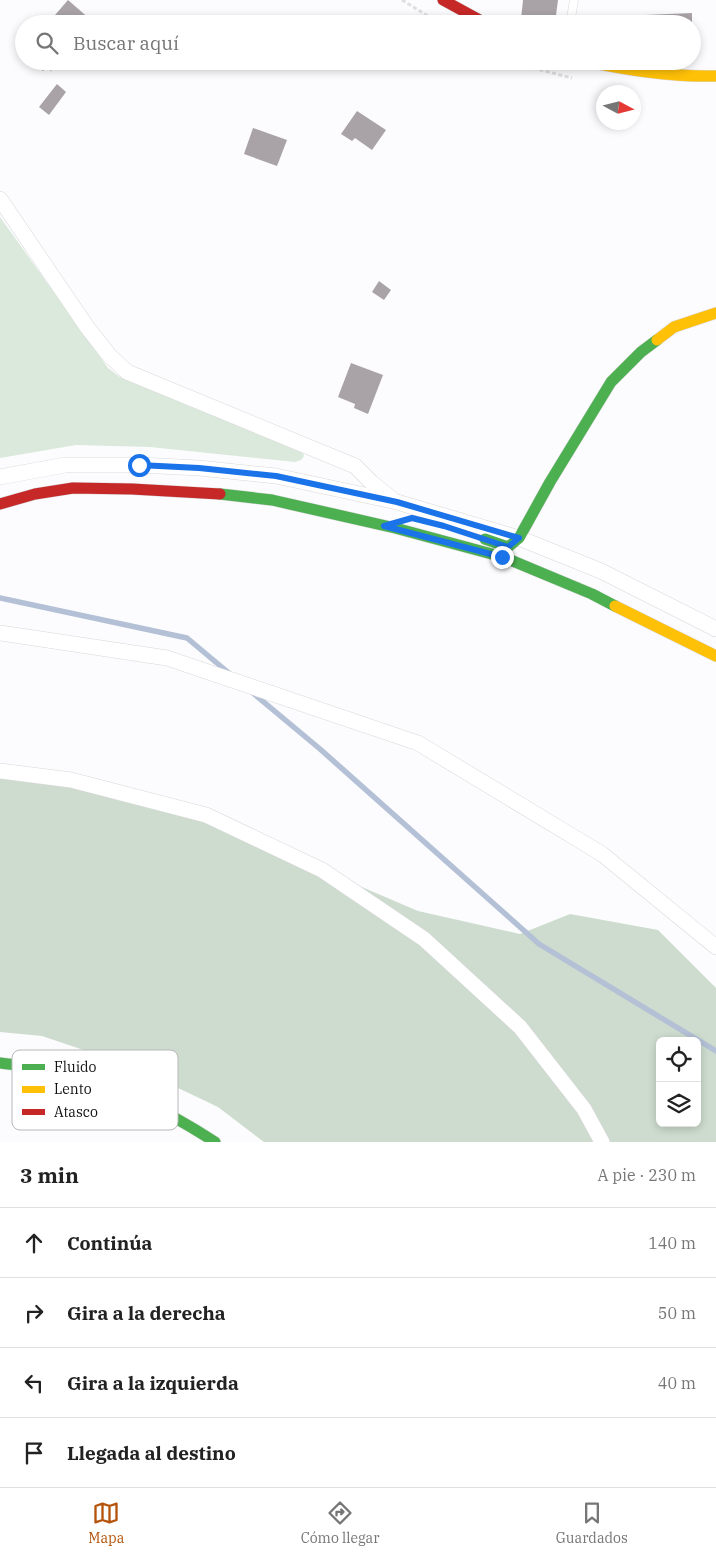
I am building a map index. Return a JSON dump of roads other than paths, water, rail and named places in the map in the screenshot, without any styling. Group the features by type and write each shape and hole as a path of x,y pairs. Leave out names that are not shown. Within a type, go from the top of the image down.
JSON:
{"street":[{"path":"443,0 469,15"},
{"path":"626,70 701,77 716,76"},
{"path":"0,199 87,326 109,355 127,372 355,466 372,483 397,502"},
{"path":"384,526 408,519 444,526 508,547 519,538 550,482 611,382 641,352 674,327 716,313"},
{"path":"0,477 65,466 139,465 199,468 276,476 397,502 519,538 601,571 716,629"},
{"path":"0,504 35,494 73,488 198,492 272,500 384,526 502,557 592,594 716,656"},
{"path":"0,633 167,658 418,743 602,854 716,947"},
{"path":"0,771 71,780 206,815 322,870 424,939 520,1027 584,1109 602,1142"},
{"path":"178,1119 215,1142"}],"lane":[{"path":"572,15 574,0"}],"waterway":[{"path":"0,598 187,638 230,674"},
{"path":"253,693 320,749 539,944 716,1051"}]}
